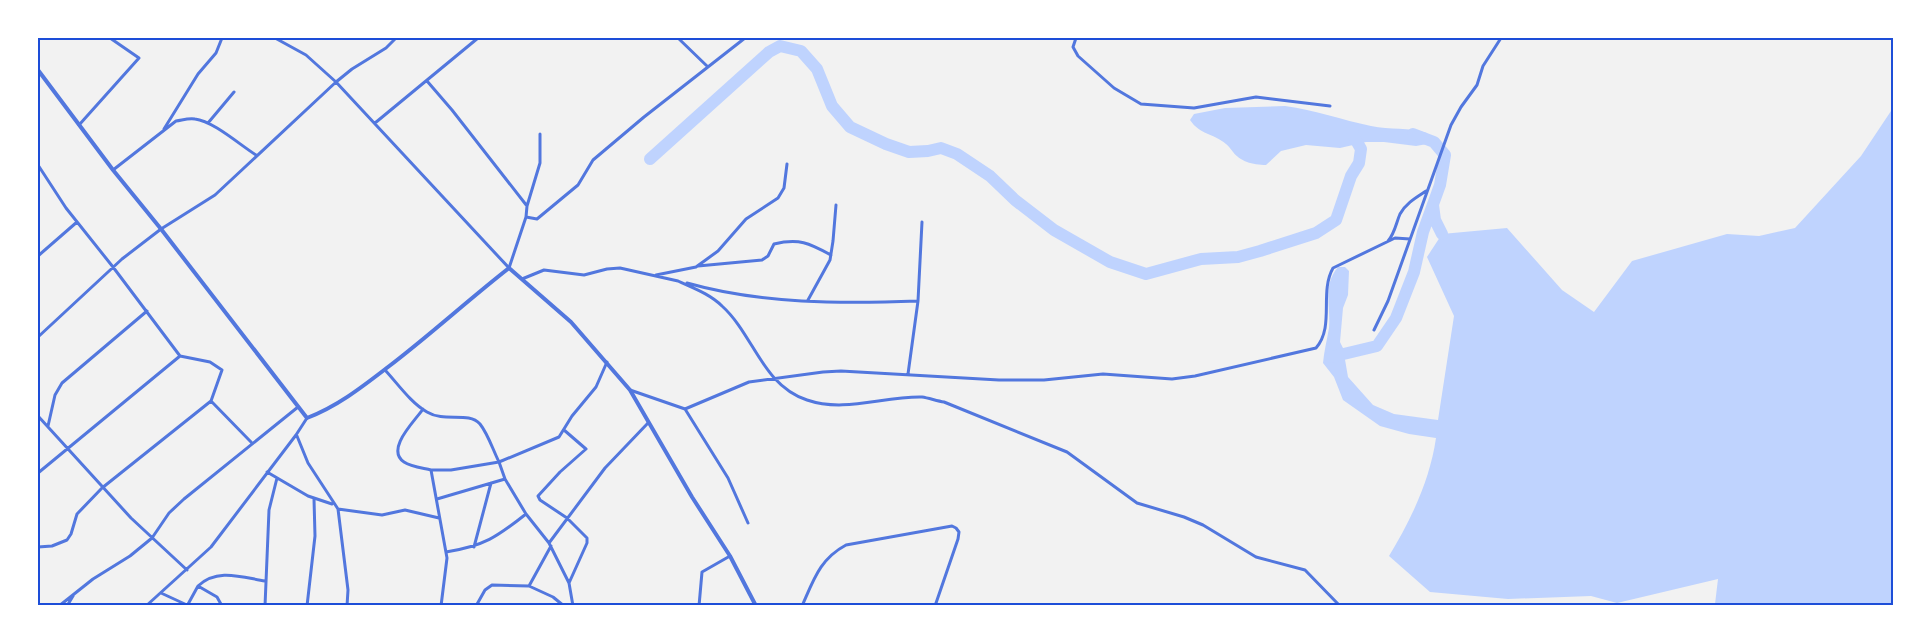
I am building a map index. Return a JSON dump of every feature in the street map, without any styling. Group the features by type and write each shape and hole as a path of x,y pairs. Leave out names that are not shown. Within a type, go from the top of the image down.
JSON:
{"street":[{"path":"79,125 139,58 110,38"},
{"path":"163,131 198,74 216,53 222,38"},
{"path":"275,38 306,55 336,82 509,268 571,322 607,362 630,390 650,421 692,497 730,556 756,606"},
{"path":"38,336 113,267 161,229 215,195 336,82 386,48 396,38"},
{"path":"375,123 478,38"},
{"path":"678,38 708,67"},
{"path":"526,217 537,219 578,184 593,160 745,38"},
{"path":"1076,38 1073,47 1078,56 1114,88 1141,104 1194,108 1256,97 1330,106"},
{"path":"1374,330 1388,301 1455,116 1477,85 1483,66 1501,38"},
{"path":"38,70 113,170 307,418"},
{"path":"427,81 483,148 527,206"},
{"path":"208,123 234,92"},
{"path":"113,170 176,121 187,118 208,123 256,155"},
{"path":"146,606 211,547 307,418 349,397 509,268 526,217 540,163 540,134"},
{"path":"696,267 718,251 746,219 778,198 784,188 787,164"},
{"path":"38,167 77,222 180,356 210,362 222,370 210,401 102,488 77,514 67,540 38,548"},
{"path":"1386,242 1392,236 1406,206 1427,191"},
{"path":"808,300 824,273 831,255 836,205"},
{"path":"38,256 77,222"},
{"path":"908,374 918,301 922,222"},
{"path":"685,409 749,382 841,371 999,380 1044,380 1103,374 1173,379 1317,348 1325,331 1326,286 1333,268 1395,238 1410,238"},
{"path":"654,275 696,267 762,260 768,256 774,244 797,240 831,255"},
{"path":"522,279 544,270 584,275 614,268 741,296 871,303 918,301"},
{"path":"678,281 723,306 735,320 772,378 789,392 807,400 834,406 924,397 944,402 1067,452 1137,503 1203,525 1256,557 1305,570 1340,606"},
{"path":"48,426 55,395 62,383 147,311"},
{"path":"38,473 180,356"},
{"path":"423,409 397,447 397,454 401,460 431,470 452,470 499,462 554,440 596,387 607,362"},
{"path":"385,370 423,409 438,417 448,419 464,417 482,426 505,479 526,514 550,544 569,583 573,606"},
{"path":"630,390 685,409 728,478 748,523"},
{"path":"210,401 251,443"},
{"path":"59,606 152,538 175,507 251,443 298,408"},
{"path":"38,416 102,488 187,570"},
{"path":"529,586 550,544 567,518 605,468 650,421"},
{"path":"564,429 585,449 538,496 540,500 567,518 588,540 569,583"},
{"path":"296,435 308,462 333,505"},
{"path":"431,470 447,564 441,606"},
{"path":"267,472 314,499 338,509 382,515 405,510 439,518"},
{"path":"265,606 269,510 277,478"},
{"path":"437,499 505,479"},
{"path":"474,548 491,483"},
{"path":"307,606 315,536 314,499"},
{"path":"338,509 348,590 347,606"},
{"path":"446,552 474,548 499,535 526,514"},
{"path":"802,606 823,562 833,552 846,545 952,526 959,532 958,539 935,606"},
{"path":"699,606 702,572 730,556"},
{"path":"161,593 187,605 198,586 207,578 222,575 265,581"},
{"path":"476,606 485,590 492,585 529,586 553,597 564,606"},
{"path":"198,586 217,597 222,606"},
{"path":"67,606 74,594"}],"water":[{"path":"1285,106 1371,126 1420,131 1427,133 1427,144 1416,146 1366,142 1340,148 1306,145 1281,151 1266,165 1259,165 1239,158 1226,144 1198,129 1190,120 1194,114 1225,108"},
{"path":"1893,108 1893,605 1686,605 1715,604 1718,579 1617,603 1591,596 1508,599 1430,592 1389,556 1405,528 1424,484 1436,438 1380,426 1343,400 1334,377 1323,363 1329,328 1330,281 1338,267 1345,267 1349,271 1348,295 1343,308 1340,342 1348,377 1373,405 1394,414 1438,420 1454,316 1427,257 1442,234 1507,228 1562,290 1594,312 1632,261 1727,234 1759,236 1795,228 1861,156"}],"waterway":[{"path":"650,159 769,52 780,46 801,51 817,69 832,106 850,127 909,152 941,148 957,154 990,176 1015,200 1054,230 1110,262 1146,274 1201,259 1238,257 1260,251 1316,233 1336,220 1351,176 1359,163 1361,149 1352,129"},
{"path":"1331,357 1377,346 1396,318 1414,272 1423,232 1440,185 1445,155 1434,142 1413,134"},
{"path":"1433,205 1435,220 1442,234"}]}
